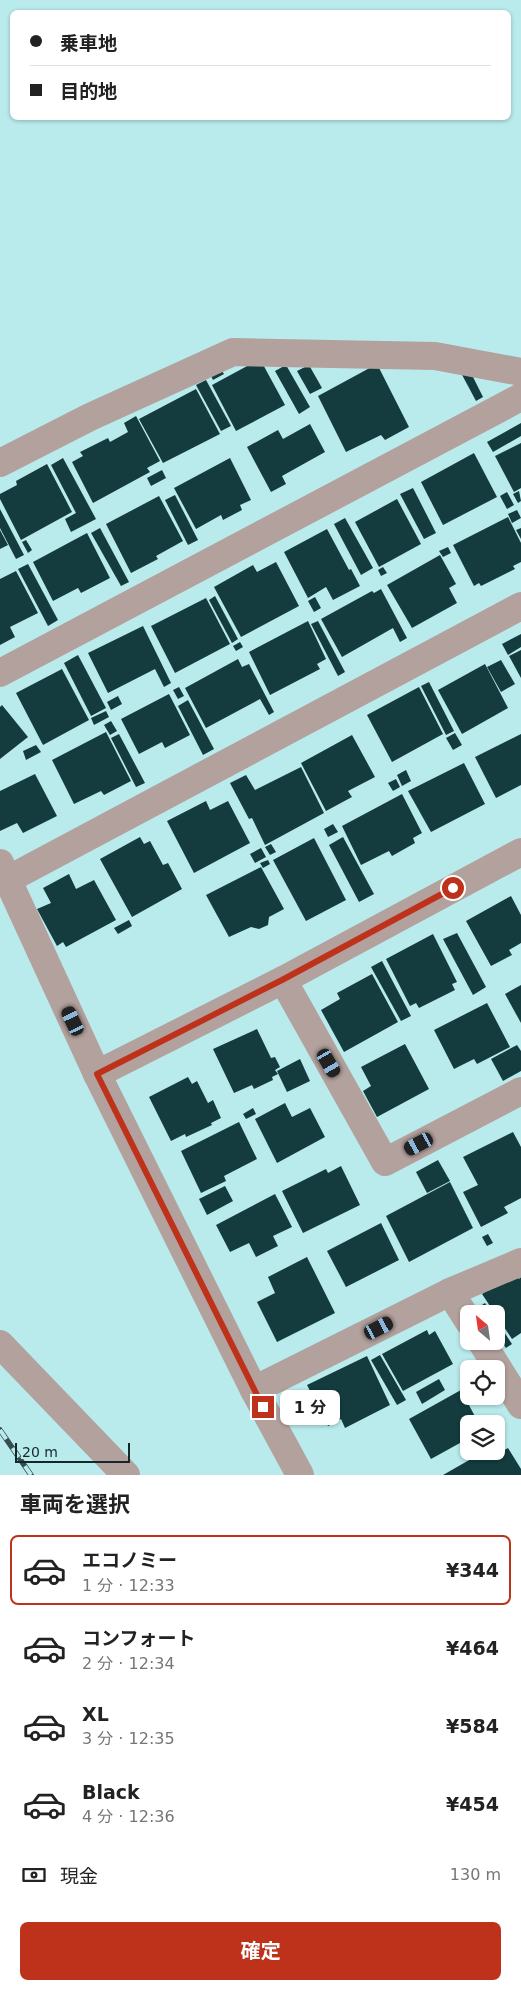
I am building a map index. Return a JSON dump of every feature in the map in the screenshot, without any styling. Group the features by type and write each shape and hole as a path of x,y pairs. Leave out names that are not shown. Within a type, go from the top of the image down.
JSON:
{"street":[{"path":"0,463 90,417 233,352 435,356 521,372"},
{"path":"0,673 521,397"},
{"path":"300,1475 254,1390 97,1074 4,871 521,606"},
{"path":"97,1074 282,980 521,852"},
{"path":"282,980 385,1162 521,1091"},
{"path":"254,1390 450,1292 521,1262"},
{"path":"450,1292 460,1308"},
{"path":"0,1344 126,1475"},
{"path":"487,1350 521,1404"}],"building":[{"path":"260,359 285,405 236,431 212,385"},
{"path":"377,364 409,427 385,440 381,435 346,452 318,396"},
{"path":"286,365 310,407 299,414 275,371"},
{"path":"309,365 322,388 310,394 297,371"},
{"path":"222,371 224,374 213,380 211,376"},
{"path":"460,371 470,371 483,397 476,401"},
{"path":"206,380 231,426 221,431 196,385"},
{"path":"196,389 220,434 163,463 139,419"},
{"path":"136,416 160,461 147,468 150,472 93,503 72,462 83,456 80,452 108,438 110,442 128,432 124,423"},
{"path":"521,423 521,436 493,452 487,442"},
{"path":"310,424 325,452 282,476 286,484 271,492 247,447 278,430 283,439"},
{"path":"521,443 521,488 514,492 495,456"},
{"path":"474,453 497,497 443,525 421,482"},
{"path":"63,458 96,519 71,532 65,519 76,513 51,465"},
{"path":"230,458 251,500 240,505 242,510 223,520 221,515 196,529 174,488"},
{"path":"47,464 72,512 21,540 0,499 0,494 17,485 16,481"},
{"path":"162,470 166,478 151,486 147,478"},
{"path":"413,488 436,533 424,539 400,494"},
{"path":"519,491 521,501 518,503 513,494"},
{"path":"507,492 514,505 507,509 500,496"},
{"path":"175,495 198,540 188,545 165,500"},
{"path":"159,496 183,541 156,556 158,559 131,573 106,524"},
{"path":"397,499 421,544 379,567 355,522"},
{"path":"0,509 24,555 16,559 0,528"},
{"path":"517,510 521,518 512,523 508,514"},
{"path":"508,517 521,543 521,562 513,566 515,569 481,586 479,583 474,586 453,545"},
{"path":"345,518 373,568 361,575 334,524"},
{"path":"100,528 129,582 121,586 91,533"},
{"path":"521,528 521,539 516,530"},
{"path":"327,529 349,570 351,569 360,586 333,600 326,587 308,598 284,552"},
{"path":"0,530 8,545 0,549"},
{"path":"87,533 110,578 81,593 78,588 53,601 33,562"},
{"path":"26,540 32,550 28,553 22,542"},
{"path":"448,547 451,553 443,557 439,551"},
{"path":"440,555 456,584 449,588 457,603 412,628 387,585"},
{"path":"276,562 299,606 241,637 214,587 253,565 257,572"},
{"path":"28,564 58,620 48,626 18,569"},
{"path":"383,567 387,573 381,576 378,570"},
{"path":"16,571 38,613 10,627 15,637 0,645 0,579"},
{"path":"381,589 407,638 400,642 393,628 342,657 321,619 372,591 374,593"},
{"path":"215,596 238,639 232,643 209,600"},
{"path":"315,597 321,608 314,612 308,601"},
{"path":"206,598 230,644 175,673 151,626"},
{"path":"308,621 326,659 317,664 320,669 270,695 249,652"},
{"path":"318,621 345,672 338,676 311,624"},
{"path":"143,626 171,683 164,687 155,669 108,693 88,653"},
{"path":"521,634 521,647 508,655 502,644"},
{"path":"240,642 243,647 236,651 233,646"},
{"path":"521,650 521,678 509,656"},
{"path":"78,655 106,708 91,716 64,663"},
{"path":"238,659 242,667 249,664 274,712 269,715 260,699 206,728 185,688"},
{"path":"501,660 515,684 501,692 487,667"},
{"path":"485,664 508,708 462,734 438,690"},
{"path":"62,669 89,720 43,745 16,693"},
{"path":"429,682 454,731 446,735 421,686"},
{"path":"179,687 184,696 178,699 173,690"},
{"path":"419,687 443,734 392,762 367,715"},
{"path":"169,694 190,735 165,748 162,742 139,754 121,719"},
{"path":"118,696 122,704 111,710 107,702"},
{"path":"188,700 214,749 203,755 178,706"},
{"path":"2,705 28,737 0,759 0,707"},
{"path":"106,711 109,717 94,725 91,718"},
{"path":"111,721 117,731 110,735 104,725"},
{"path":"106,732 131,781 104,795 101,791 74,804 52,760"},
{"path":"455,733 462,745 453,750 446,738"},
{"path":"119,734 145,783 136,787 111,738"},
{"path":"521,734 521,785 496,798 475,757"},
{"path":"352,735 375,777 348,791 352,797 326,811 301,763"},
{"path":"36,745 41,752 26,760 23,751"},
{"path":"464,763 485,804 431,832 408,791"},
{"path":"301,767 324,813 265,845 252,818 249,819 230,783 246,775 255,790"},
{"path":"406,770 411,781 402,786 397,775"},
{"path":"35,774 57,816 23,833 17,823 0,831 0,791"},
{"path":"396,779 400,787 393,791 388,783"},
{"path":"402,794 422,833 413,838 415,843 392,856 389,851 361,865 342,826"},
{"path":"206,801 210,810 228,801 250,843 194,873 167,821"},
{"path":"333,824 338,832 328,837 324,829"},
{"path":"140,837 144,844 150,841 163,865 168,863 182,889 132,917 100,859"},
{"path":"343,837 374,894 359,902 329,845"},
{"path":"314,838 346,900 306,921 273,860"},
{"path":"271,844 276,852 270,855 265,847"},
{"path":"261,848 266,857 255,863 250,854"},
{"path":"268,860 270,864 263,868 260,863"},
{"path":"261,867 284,909 269,917 268,925 259,929 251,927 229,937 206,895"},
{"path":"69,874 76,889 94,880 116,920 66,947 63,942 57,946 37,909 51,903 43,888"},
{"path":"511,896 521,915 521,943 509,950 512,955 491,966 466,921"},
{"path":"129,920 132,926 118,934 114,928"},
{"path":"457,933 486,987 473,995 443,939"},
{"path":"433,934 457,982 452,984 455,990 419,1008 416,1003 410,1006 386,959"},
{"path":"382,961 411,1016 401,1021 371,967"},
{"path":"372,974 398,1022 344,1052 321,1010 340,999 337,993"},
{"path":"521,985 521,1023 505,994"},
{"path":"487,1003 510,1047 477,1064 474,1059 454,1069 434,1030"},
{"path":"257,1029 271,1058 275,1057 280,1067 275,1070 278,1074 272,1077 273,1080 254,1089 252,1085 234,1093 213,1049"},
{"path":"405,1044 429,1089 377,1117 363,1091 371,1086 361,1067"},
{"path":"517,1045 521,1051 521,1071 503,1081 491,1059"},
{"path":"300,1059 310,1081 287,1092 277,1071"},
{"path":"188,1077 192,1084 197,1081 208,1103 213,1100 221,1118 211,1123 212,1125 186,1137 185,1134 171,1141 149,1097"},
{"path":"285,1103 292,1117 310,1108 325,1137 277,1163 255,1119"},
{"path":"253,1108 256,1114 246,1119 243,1114"},
{"path":"239,1122 257,1159 224,1176 226,1181 201,1193 181,1151"},
{"path":"513,1132 521,1147 521,1198 504,1207 508,1213 481,1227 463,1192 478,1185 463,1157"},
{"path":"438,1160 450,1181 427,1193 416,1172"},
{"path":"341,1166 360,1205 303,1233 282,1191 326,1169 328,1173"},
{"path":"450,1182 473,1228 409,1262 386,1216"},
{"path":"225,1186 233,1201 207,1215 199,1199"},
{"path":"275,1194 292,1227 273,1236 278,1246 256,1257 249,1243 230,1252 216,1225"},
{"path":"381,1223 399,1260 346,1287 327,1251"},
{"path":"488,1234 493,1243 487,1246 482,1237"},
{"path":"307,1257 335,1313 277,1342 257,1302 275,1293 268,1277"},
{"path":"514,1272 519,1279 521,1277 521,1333 512,1339 505,1328 505,1305 489,1305 482,1294"},
{"path":"427,1330 429,1335 435,1331 453,1364 403,1391 382,1354"},
{"path":"505,1334 512,1344 506,1348 505,1347"},
{"path":"380,1355 406,1400 397,1405 371,1360"},
{"path":"367,1356 390,1405 345,1428 341,1419 328,1426 307,1385"},
{"path":"439,1379 445,1390 422,1404 416,1392"},
{"path":"460,1391 460,1405 469,1405 474,1415 460,1415 460,1443 431,1459 409,1419"},
{"path":"508,1448 521,1469 521,1475 443,1475 469,1460 505,1460 505,1450"}],"railway":[{"path":"0,1430 31,1475"}],"route":[{"path":"263,1407 97,1074 282,980 453,888"}]}
